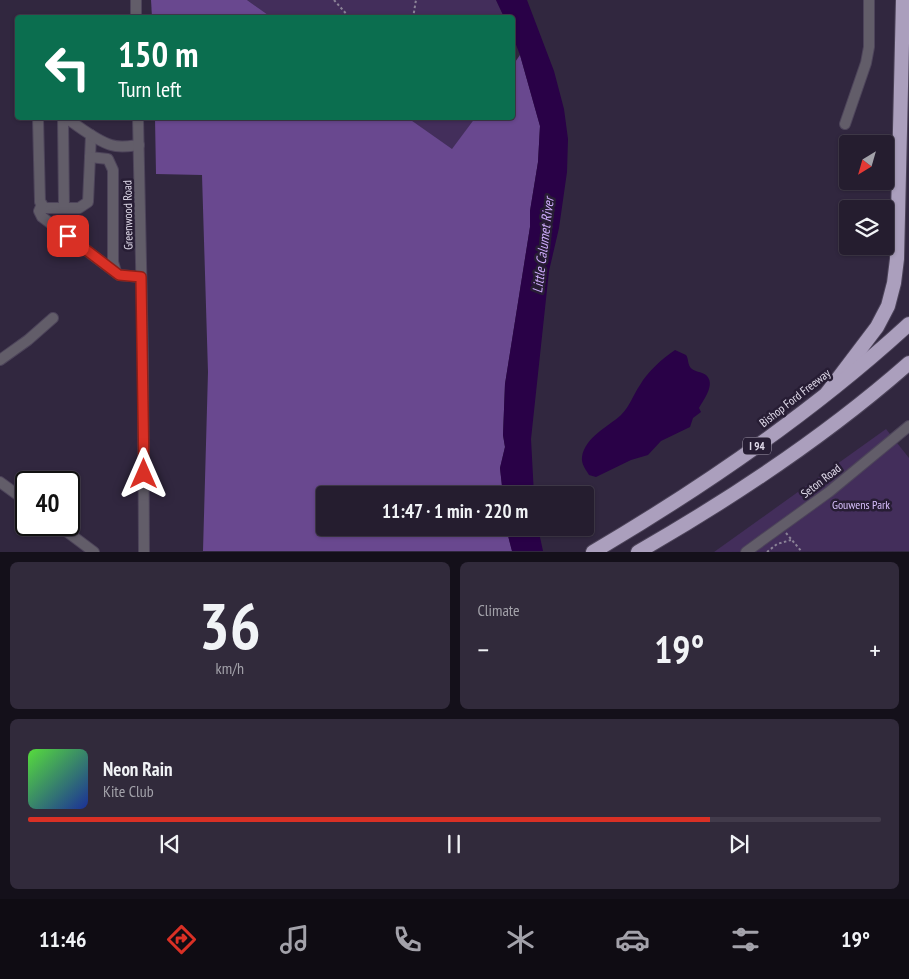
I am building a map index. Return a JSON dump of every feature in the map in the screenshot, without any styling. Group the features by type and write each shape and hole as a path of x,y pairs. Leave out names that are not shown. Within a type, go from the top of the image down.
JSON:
{"highway":[{"path":"827,393 877,327 888,306 894,283 897,259 903,0"},
{"name":"Bishop Ford Freeway","path":"593,552 644,522 735,462 827,393 909,324"},
{"name":"I 94","path":"638,552 756,480 808,443 909,363"},
{"path":"890,379 909,371"}],"street":[{"path":"136,0 136,15"},
{"path":"845,124 866,63 869,47 869,0"},
{"path":"38,120 40,202 44,208 79,208 88,202 91,135"},
{"path":"64,208 65,120"},
{"path":"68,120 111,145 125,147 139,145"},
{"name":"Greenwood Road","path":"138,120 144,552"},
{"path":"90,157 108,159 112,165 114,262 116,272"},
{"path":"42,204 39,211 42,217 121,276 141,277"},
{"path":"0,360 28,340 53,318"},
{"name":"Seton Road","path":"746,552 829,492 909,426"},
{"path":"0,482 15,493"},
{"path":"73,536 94,552"}],"path":[{"path":"334,0 347,15"},
{"path":"414,15 416,0"},
{"path":"781,527 802,552"},
{"path":"767,552 777,544 791,540"}],"green space":[{"path":"247,0 496,0 503,15 268,15"},
{"path":"411,120 474,120 452,150"},
{"name":"Gouwens Park","path":"886,429 909,458 909,551 714,552"}],"shaded area":[{"path":"151,0 247,0 268,15 152,15"},
{"path":"520,55 540,126 538,162 530,211 530,227 505,384 503,435 505,447 500,468 502,486 316,486 316,536 508,536 512,551 203,551 208,372 202,175 156,174 155,120 411,120 452,149 474,120 515,120 515,62"}],"water":[{"name":"Little Calumet River","path":"496,0 527,0 554,71 564,109 568,139 567,172 559,228 549,271 531,439 534,486 502,486 500,468 505,447 503,435 505,384 530,227 530,211 538,162 540,126 515,42 515,15 503,15"},
{"path":"675,350 686,355 689,366 692,369 706,375 709,379 708,392 699,408 701,412 693,418 690,427 661,441 648,455 631,460 596,477 589,475 584,467 582,457 592,438 621,415 647,375 660,361"},
{"path":"508,536 540,536 543,551 512,551"}],"route":[{"path":"68,236 119,275 141,277 144,474"}]}
